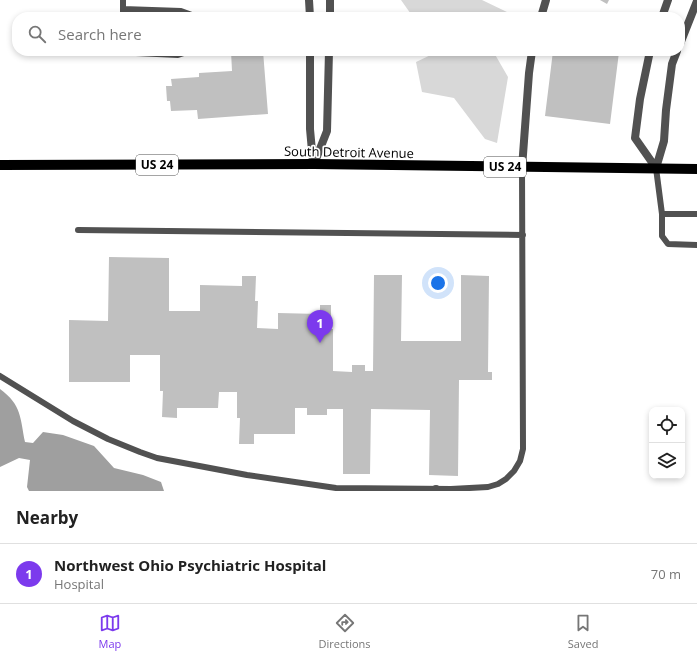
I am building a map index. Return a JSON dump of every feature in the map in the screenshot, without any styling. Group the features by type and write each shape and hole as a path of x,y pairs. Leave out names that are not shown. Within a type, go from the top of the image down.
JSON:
{"main road":[{"name":"South Detroit Avenue","path":"0,165 314,164 522,168 697,169"}],"street":[{"path":"309,0 310,12"},
{"path":"330,0 330,12"},
{"path":"542,12 546,0"},
{"path":"664,12 668,0"},
{"path":"685,31 697,1"},
{"path":"310,56 310,129 314,164"},
{"path":"314,164 327,131 329,56"},
{"path":"522,168 531,56"},
{"path":"649,56 640,99 636,138 656,168"},
{"path":"656,168 664,141 666,110 672,64 675,56"}],"lane":[{"path":"123,0 123,9 185,12"},
{"path":"0,376 73,421 108,439 157,458 247,475 336,488 436,490 478,488 498,484 514,471 520,461 523,449 522,168"},
{"path":"656,168 662,214 662,236 668,244 697,245"},
{"path":"662,214 697,214"},
{"path":"78,230 523,235"}],"shaded area":[{"path":"401,0 482,0 507,12 409,12"},
{"path":"429,56 496,56 508,77 497,143 485,139 454,98 422,92 416,62"},
{"path":"0,389 12,401 19,412 25,442 33,443 43,432 63,435 94,446 114,468 143,475 161,482 164,491 29,491 27,487 30,460 19,458 0,467"}],"building":[{"path":"600,0 609,0 607,4"},
{"path":"231,56 263,56 268,114 198,119 197,110 171,111 170,101 167,101 166,86 172,86 171,79 199,77 199,73 232,71"},
{"path":"552,56 618,56 610,124 545,116"},
{"path":"109,257 169,258 169,311 200,311 200,285 242,286 242,276 256,276 255,301 258,301 257,328 278,329 278,313 320,314 320,305 331,305 331,329 333,329 333,371 352,372 352,365 365,365 365,371 373,371 374,275 402,275 401,341 461,341 461,275 489,276 488,372 492,372 492,380 459,380 458,476 429,475 430,410 371,409 370,474 343,474 343,409 327,409 327,415 307,415 307,408 295,408 295,434 254,434 254,444 239,444 240,418 237,418 237,392 219,392 218,408 177,408 177,418 162,417 163,391 160,391 160,355 130,355 130,382 69,382 69,320 108,321"}],"place":[{"name":"Northwest Ohio Psychiatric Hospital","path":"320,343"}]}
